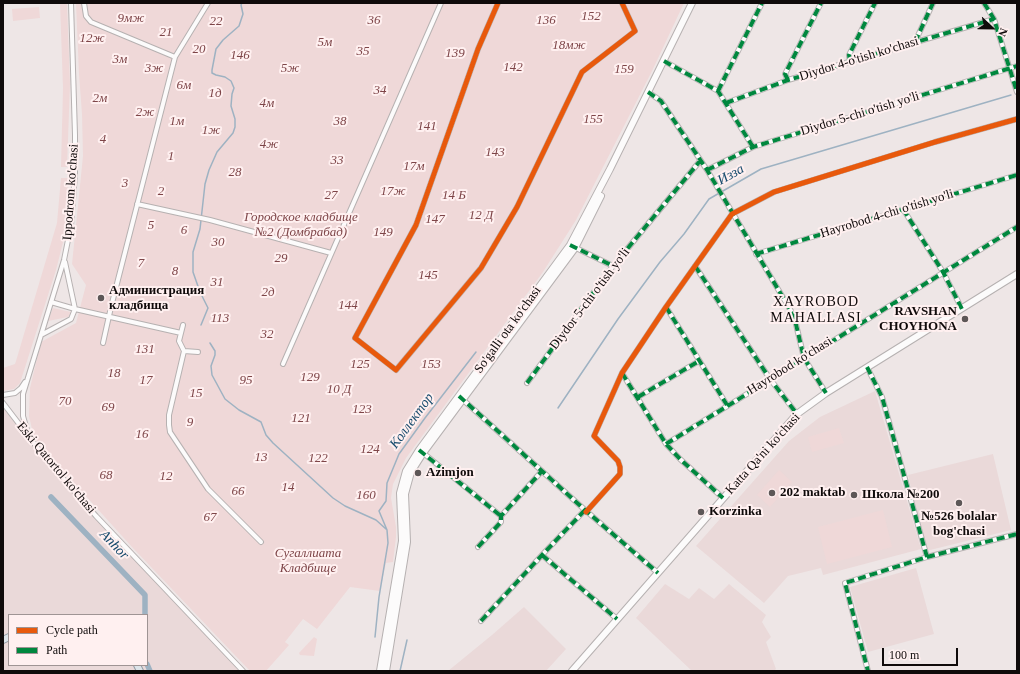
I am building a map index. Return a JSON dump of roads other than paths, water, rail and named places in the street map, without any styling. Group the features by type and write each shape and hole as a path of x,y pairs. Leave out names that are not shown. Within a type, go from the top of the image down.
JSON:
{"main road":[{"name":"So'galli ota ko'chasi","path":"380,671 402,542 400,493 406,471 573,246 650,93 692,3"},
{"name":"So'galli ota ko'chasi","path":"665,62 696,3"},
{"name":"Katta Qa'ni ko'chasi","path":"572,671 797,414 826,393 1017,274"},
{"name":"So'galli ota ko'chasi","path":"386,671 407,542 406,486 421,451"}],"street":[{"name":"Ippodrom ko'chasi","path":"3,395 13,394 18,391 23,385 28,374 64,260 71,225 75,174 71,3"},
{"path":"84,3 86,16 91,22 140,41 175,57"},
{"path":"103,343 175,57 208,3"},
{"path":"283,364 441,3"},
{"path":"498,3 478,49 416,224 355,338 396,370 481,268 517,207 582,72 635,31 622,3"},
{"path":"718,91 762,3"},
{"path":"788,80 785,74 821,3"},
{"path":"850,62 849,55 874,3"},
{"path":"914,42 933,3"},
{"path":"984,3 994,19 1017,92"},
{"name":"Diydor 4-o'tish ko'chasi","path":"726,103 788,80 994,19"},
{"path":"665,62 718,91 753,147"},
{"name":"Diydor 5-chi o'tish yo'li","path":"707,170 753,147 1017,66"},
{"path":"650,93 661,101 707,170 794,316 804,358 826,393"},
{"path":"481,621 620,474 618,461 594,436 622,372 732,214 774,192 935,142 1017,120"},
{"name":"Diydor 5-chi o'tish yo'li","path":"526,383 613,266 700,161"},
{"name":"Hayrobod 4-chi o'tish yo'li","path":"756,254 1017,175"},
{"path":"137,204 210,220 331,253"},
{"path":"904,209 942,272 962,309"},
{"name":"Hayrobod ko'chasi","path":"666,444 1017,227"},
{"path":"573,246 613,266"},
{"path":"41,335 71,319 75,309 64,260"},
{"path":"695,266 770,379 797,414"},
{"path":"51,302 181,334"},
{"path":"666,307 727,405"},
{"path":"183,326 179,341 184,351 169,415 170,432 208,489 262,542"},
{"path":"184,351 198,352"},
{"path":"638,398 699,361"},
{"path":"867,367 882,397 927,558"},
{"path":"622,372 666,444 680,460 723,498"},
{"name":"Ippodrom ko'chasi","path":"28,374 22,410 29,437"},
{"path":"461,398 585,511 658,573"},
{"name":"Eski Qatortol ko'chasi","path":"3,403 46,459 96,516 243,671"},
{"path":"421,451 502,516"},
{"path":"478,546 500,522 502,516 542,471"},
{"path":"868,671 845,583 952,550 1017,534"},
{"path":"542,555 618,619"}],"waterway":[{"name":"Коллектор","path":"201,325 208,308 200,292 193,272 193,252 200,229 205,184 209,170 217,152 233,133 235,127 235,119 231,106 234,88 231,81 225,77 212,73 212,70 216,49 223,40 239,26 243,14 242,3"},
{"name":"Изза","path":"558,408 618,319 660,262 684,234 709,199 761,169 1011,95"},
{"name":"Коллектор","path":"210,343 215,351 211,366 212,375 225,399 239,410 261,422 266,435 273,443 333,498 345,506 376,520 386,529"},
{"name":"Коллектор","path":"375,637 379,597 388,543 387,530 379,511 386,501 387,483 399,454 476,352"},
{"name":"Anhor","path":"51,497 145,595 145,614"},
{"name":"Коллектор","path":"400,671 407,640"},
{"name":"Anhor","path":"148,666 150,671"}],"place":[{"name":"Администрация кладбища","path":"101,298"},
{"name":"RAVSHAN CHOYHONA","path":"965,319"},
{"name":"Azimjon","path":"418,473"},
{"name":"202 maktab","path":"772,493"},
{"name":"Школа №200","path":"854,495"},
{"name":"№526 bolalar bog'chasi","path":"959,503"},
{"name":"Korzinka","path":"701,512"}],"district":[{"name":"XAYROBOD MAHALLASI","path":"816,310"}],"park label":[{"name":"152","path":"591,17"},
{"name":"9мж","path":"131,19"},
{"name":"36","path":"374,21"},
{"name":"136","path":"546,21"},
{"name":"22","path":"216,22"},
{"name":"21","path":"166,33"},
{"name":"12ж","path":"92,39"},
{"name":"5м","path":"325,43"},
{"name":"18мж","path":"569,46"},
{"name":"20","path":"199,50"},
{"name":"35","path":"363,52"},
{"name":"139","path":"455,54"},
{"name":"146","path":"240,56"},
{"name":"3м","path":"120,60"},
{"name":"142","path":"513,68"},
{"name":"3ж","path":"154,69"},
{"name":"5ж","path":"290,69"},
{"name":"159","path":"624,70"},
{"name":"6м","path":"184,86"},
{"name":"34","path":"380,91"},
{"name":"1д","path":"215,94"},
{"name":"2м","path":"100,99"},
{"name":"4м","path":"267,104"},
{"name":"2ж","path":"145,113"},
{"name":"155","path":"593,120"},
{"name":"1м","path":"177,122"},
{"name":"38","path":"340,122"},
{"name":"141","path":"427,127"},
{"name":"1ж","path":"211,131"},
{"name":"4","path":"103,140"},
{"name":"4ж","path":"269,145"},
{"name":"143","path":"495,153"},
{"name":"1","path":"171,157"},
{"name":"33","path":"337,161"},
{"name":"17м","path":"414,167"},
{"name":"28","path":"235,173"},
{"name":"3","path":"125,184"},
{"name":"2","path":"161,192"},
{"name":"17ж","path":"393,192"},
{"name":"27","path":"331,196"},
{"name":"14 Б","path":"454,196"},
{"name":"12 Д","path":"481,216"},
{"name":"147","path":"435,220"},
{"name":"5","path":"151,226"},
{"name":"Городское кладбище №2 (Домбрабад)","path":"301,226"},
{"name":"6","path":"184,231"},
{"name":"149","path":"383,233"},
{"name":"30","path":"218,243"},
{"name":"29","path":"281,259"},
{"name":"7","path":"141,264"},
{"name":"8","path":"175,272"},
{"name":"145","path":"428,276"},
{"name":"31","path":"217,283"},
{"name":"2д","path":"268,293"},
{"name":"144","path":"348,306"},
{"name":"113","path":"220,319"},
{"name":"32","path":"267,335"},
{"name":"131","path":"145,350"},
{"name":"125","path":"360,365"},
{"name":"153","path":"431,365"},
{"name":"18","path":"114,374"},
{"name":"129","path":"310,378"},
{"name":"17","path":"146,381"},
{"name":"95","path":"246,381"},
{"name":"10 Д","path":"339,390"},
{"name":"15","path":"196,394"},
{"name":"70","path":"65,402"},
{"name":"69","path":"108,408"},
{"name":"123","path":"362,410"},
{"name":"121","path":"301,419"},
{"name":"9","path":"190,423"},
{"name":"16","path":"142,435"},
{"name":"124","path":"370,450"},
{"name":"13","path":"261,458"},
{"name":"122","path":"318,459"},
{"name":"68","path":"106,476"},
{"name":"12","path":"166,477"},
{"name":"14","path":"288,488"},
{"name":"66","path":"238,492"},
{"name":"160","path":"366,496"},
{"name":"67","path":"210,518"},
{"name":"Сугаллиата Кладбище","path":"308,562"}]}
